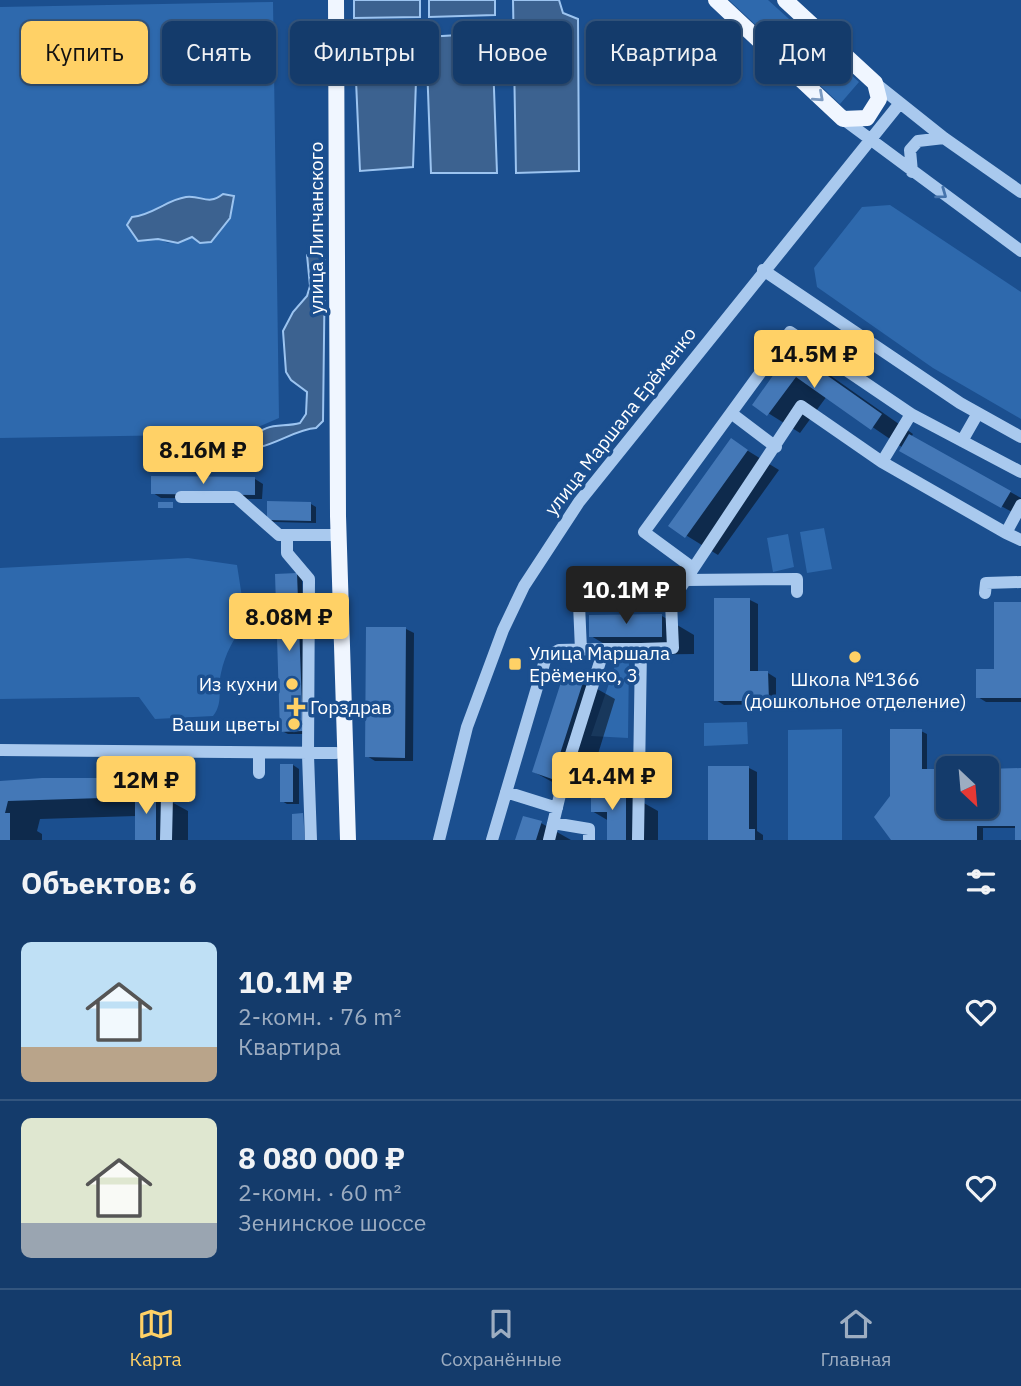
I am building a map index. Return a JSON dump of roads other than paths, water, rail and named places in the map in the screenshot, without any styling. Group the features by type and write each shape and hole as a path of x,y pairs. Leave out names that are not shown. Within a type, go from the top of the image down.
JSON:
{"main road":[{"name":"улица Липчанского","path":"335,0 339,539"},
{"path":"716,0 843,119 867,118 876,108 879,99 875,83 785,0"},
{"path":"339,539 335,556 339,840"},
{"path":"339,539 342,555 348,840"}],"street":[{"path":"875,83 944,138 1021,192"},
{"name":"улица Маршала Ерёменко","path":"439,840 467,727 503,630 524,586 579,502 868,139 900,103"},
{"path":"843,119 912,173 1021,251"},
{"path":"912,173 910,150 918,141 944,138"},
{"path":"763,270 849,330 978,413 1021,437"},
{"path":"829,357 849,330"},
{"path":"693,568 644,533 790,332 911,414 1021,472"},
{"path":"492,840 546,657 559,650 673,649 671,602 801,406 882,462 1021,540"},
{"path":"962,442 978,413"},
{"path":"731,414 776,447"},
{"path":"882,462 911,414"},
{"path":"181,497 236,497 279,535 339,539"},
{"path":"1006,533 1021,505"},
{"path":"288,535 287,553 309,579 308,755 311,840"},
{"path":"685,580 797,579 797,592"},
{"path":"985,593 986,583 1021,582"},
{"path":"581,650 579,604 592,594 661,593 671,602"},
{"path":"549,840 566,770 604,649"},
{"path":"638,840 641,649"},
{"path":"0,751 308,755 336,753"},
{"path":"166,840 168,753"},
{"path":"258,773 259,754"},
{"path":"566,770 637,770"},
{"path":"506,792 557,808"},
{"path":"553,823 589,829 589,840"}],"place":[{"name":"Школа №1366 (дошкольное отделение)","path":"855,657"},
{"name":"Улица Маршала Ерёменко, 3","path":"515,664"},
{"name":"Из кухни","path":"292,684"},
{"name":"Горздрав","path":"296,707"},
{"name":"Ваши цветы","path":"294,724"}]}
